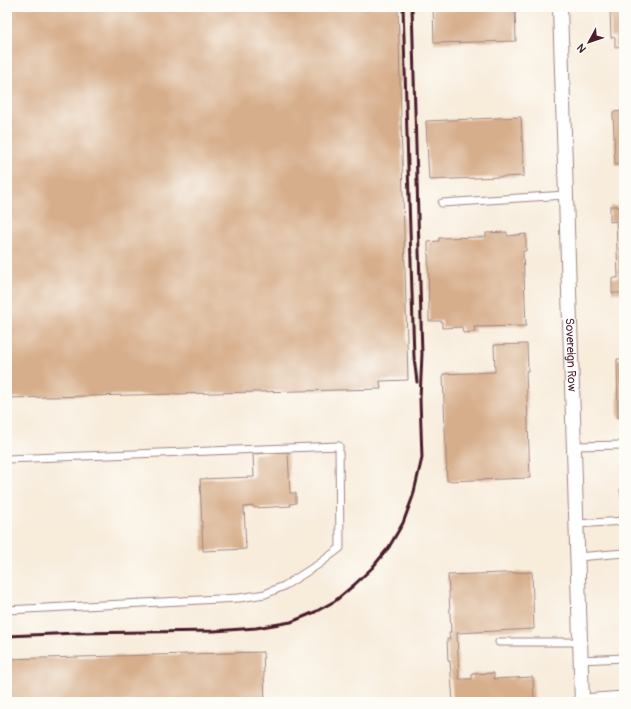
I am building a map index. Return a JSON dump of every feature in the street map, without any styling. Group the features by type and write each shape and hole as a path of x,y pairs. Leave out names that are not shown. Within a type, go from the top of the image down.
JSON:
{"street":[{"name":"Sovereign Row","path":"560,7 582,700"}],"lane":[{"path":"442,203 566,194"},
{"path":"574,446 622,444"},
{"path":"7,459 339,446 340,548 319,564 284,586 265,594 239,598 7,610"},
{"path":"576,524 624,521"},
{"path":"578,557 624,553"},
{"path":"499,642 580,642"},
{"path":"581,660 624,658"},
{"path":"582,700 624,695"}],"building":[{"path":"7,7 398,7 408,380 380,381 381,389 7,398"},
{"path":"433,7 515,7 516,41 434,43"},
{"path":"610,7 624,7 624,46 615,47 615,37 611,38"},
{"path":"624,111 624,164 615,165 613,112"},
{"path":"521,117 524,176 429,180 426,121"},
{"path":"610,206 624,207 624,293 612,293 612,278 618,278 616,221 610,222"},
{"path":"507,232 507,236 526,234 526,251 523,251 526,326 474,327 475,332 463,333 462,327 442,328 442,321 429,321 428,242 439,241 439,238 486,237 486,233"},
{"path":"527,344 528,371 526,371 530,478 447,481 443,374 495,372 494,345"},
{"path":"617,359 624,359 624,418 618,418"},
{"path":"288,452 290,493 296,493 296,503 290,504 291,506 254,508 254,506 244,507 246,549 203,551 200,479 254,477 253,454"},
{"path":"622,466 624,466 624,476 623,476"},
{"path":"624,488 624,497 621,498 620,489"},
{"path":"532,572 534,629 457,633 459,679 472,679 472,674 494,673 494,679 533,677 534,702 453,702 447,639 450,639 449,632 451,632 448,575"},
{"path":"263,652 265,702 7,702 7,659"}],"railway":[{"path":"403,7 414,357 417,382"},
{"path":"7,636 77,633 214,631 256,628 291,622 315,612 335,601 372,568 389,547 403,523 413,496 422,458 420,399 422,354 412,7"}]}
